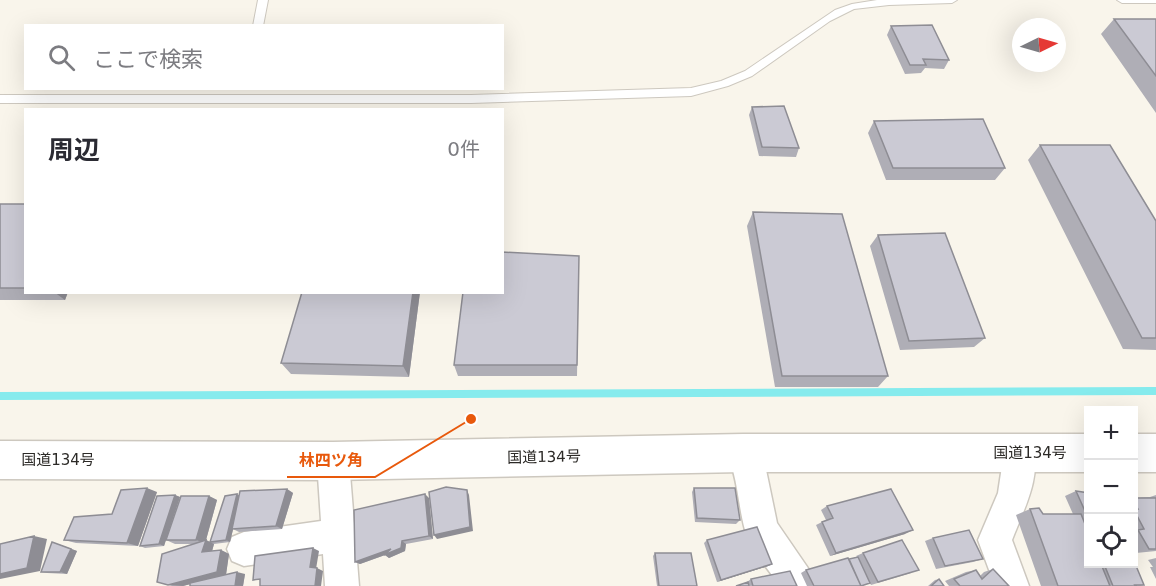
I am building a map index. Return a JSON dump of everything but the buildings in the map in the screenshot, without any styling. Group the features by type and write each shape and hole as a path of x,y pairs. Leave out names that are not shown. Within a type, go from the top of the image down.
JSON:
{"highway":[{"name":"国道134号","path":"0,460 333,461 743,453 1084,453"},
{"path":"1138,453 1156,453"}],"street":[{"path":"743,453 749,465 762,530 800,586"},
{"path":"1012,586 995,540 1014,494 1020,453"},
{"path":"333,461 342,586"},
{"path":"244,549 337,536"}],"lane":[{"path":"258,24 263,0"},
{"path":"0,99 261,94 471,99 691,92 725,84 755,70 830,16 854,6 882,0 952,0"},
{"path":"1122,0 1156,0"}],"waterway":[{"path":"0,396 1156,391"}],"place":[{"name":"林四ツ角","path":"471,419"}]}
